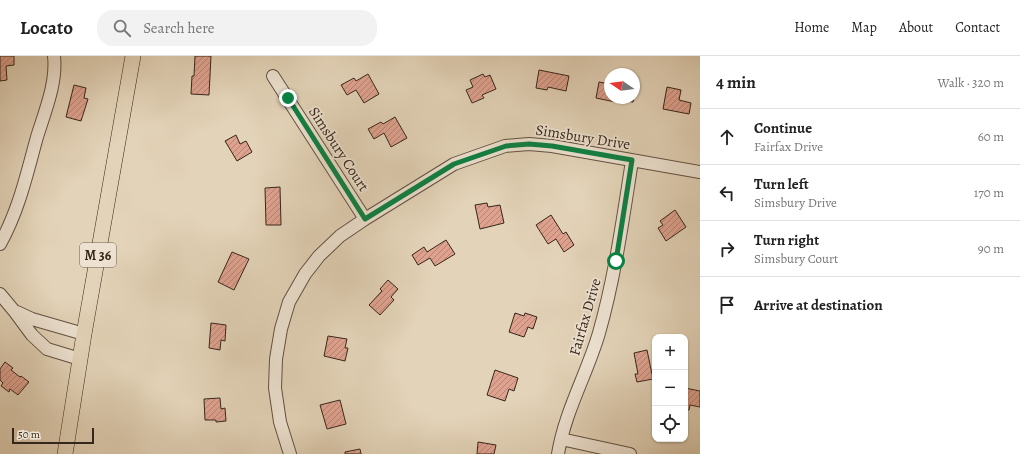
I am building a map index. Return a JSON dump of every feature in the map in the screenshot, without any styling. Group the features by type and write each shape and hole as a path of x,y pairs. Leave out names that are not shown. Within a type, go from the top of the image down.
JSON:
{"main road":[{"name":"M 36","path":"65,454 84,334 134,56"}],"street":[{"path":"0,244 15,214 52,87 54,56"},
{"name":"Simsbury Court","path":"274,76 365,219"},
{"name":"Simsbury Drive","path":"290,454 280,422 275,388 276,359 281,329 289,302 305,274 319,256 340,236 454,164 506,146 529,144 552,146 700,172"},
{"name":"Fairfax Drive","path":"558,454 569,412 591,357 610,290 632,160"},
{"path":"0,294 32,335 47,349 80,359"},
{"path":"15,312 32,319 84,334"},
{"path":"561,439 630,454"}],"building":[{"path":"0,56 14,56 14,65 6,66 7,80 0,81"},
{"path":"195,56 211,56 209,95 191,94"},
{"path":"539,70 569,76 566,91 548,87 547,90 536,88"},
{"path":"368,74 379,94 364,103 356,90 347,95 341,85 354,78 356,81"},
{"path":"483,74 485,77 490,75 496,89 482,95 484,98 472,103 466,90 473,87 470,80"},
{"path":"599,82 604,83 604,100 596,98"},
{"path":"74,85 86,88 84,98 88,99 81,121 66,117"},
{"path":"667,87 681,90 679,100 691,103 689,114 663,109"},
{"path":"395,117 407,138 391,147 384,133 374,139 368,129 381,122 383,124"},
{"path":"236,135 240,144 246,141 252,152 237,161 225,141"},
{"path":"280,187 281,225 266,225 265,188"},
{"path":"487,203 488,207 500,205 504,223 480,229 475,205"},
{"path":"675,210 686,227 666,241 658,228 663,225 660,221"},
{"path":"551,215 563,234 566,232 574,245 564,252 556,239 548,244 536,225"},
{"path":"446,240 455,254 435,266 430,258 418,265 412,255 424,247 427,252"},
{"path":"232,252 249,259 234,290 218,282"},
{"path":"388,280 398,289 391,297 394,300 380,315 369,305 382,291 380,289"},
{"path":"515,313 524,316 525,313 537,317 533,329 528,327 524,337 509,332"},
{"path":"211,323 226,325 225,341 221,340 220,350 209,348"},
{"path":"328,336 347,339 345,348 348,348 345,361 324,356"},
{"path":"647,350 652,379 637,382 635,374 638,374 634,353"},
{"path":"5,362 13,368 11,370 29,382 18,395 10,389 9,392 1,386 3,383 0,380 0,369"},
{"path":"495,370 518,378 514,391 509,389 505,401 487,395"},
{"path":"688,389 700,391 700,407 690,405 689,410"},
{"path":"220,398 221,409 225,408 226,421 216,422 216,420 205,420 204,399"},
{"path":"340,400 346,424 327,429 320,405"},
{"path":"478,442 496,445 494,454 477,454"},
{"path":"360,449 361,454 345,454 345,452"}],"route":[{"path":"288,98 365,219 454,164 506,146 529,144 552,146 632,160 616,261"}]}
